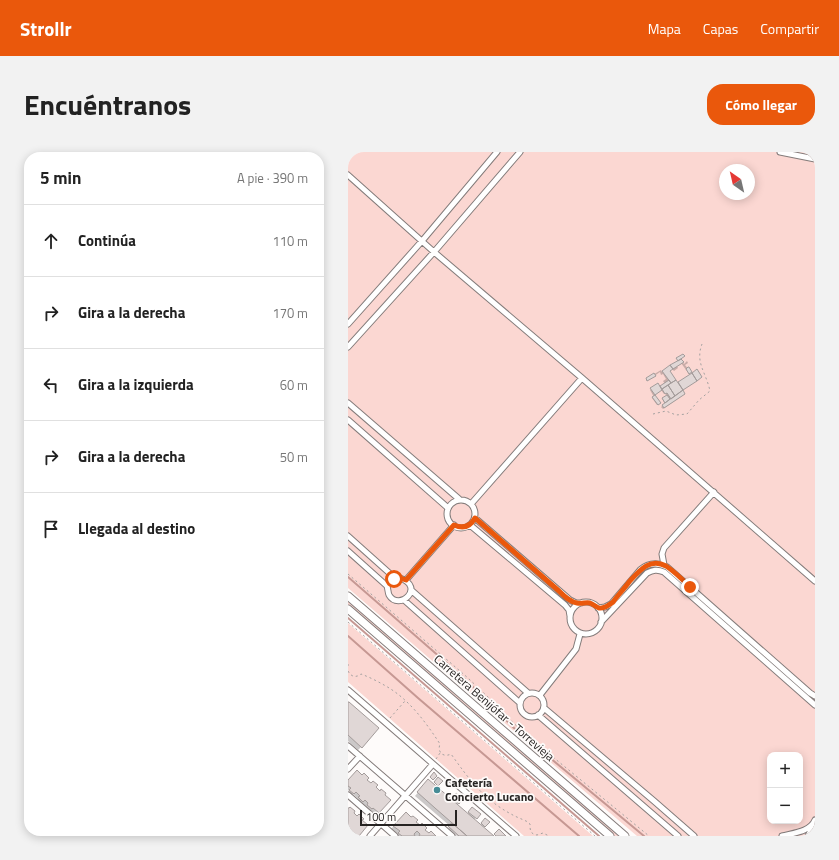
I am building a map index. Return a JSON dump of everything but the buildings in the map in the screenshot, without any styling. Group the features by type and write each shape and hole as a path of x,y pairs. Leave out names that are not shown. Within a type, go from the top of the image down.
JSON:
{"main road":[{"name":"Carretera Benijófar - Torrevieja","path":"348,596 625,836"},
{"name":"Carretera Benijófar - Torrevieja","path":"348,609 610,836"}],"street":[{"path":"348,324 497,152"},
{"path":"348,347 434,252 520,152"},
{"path":"780,152 815,158"},
{"path":"348,175 434,252 582,378 815,581"},
{"path":"471,504 582,378"},
{"path":"348,403 460,499 465,500 474,507 476,512 475,518 470,525 459,528 450,521 447,516 447,510 454,501 460,499"},
{"path":"348,420 448,508"},
{"path":"664,565 662,554 664,548 714,492"},
{"path":"475,518 570,600 576,603 592,603 598,608 601,614 601,622"},
{"path":"406,580 454,525"},
{"path":"470,525 565,605 568,610 572,626 580,634 591,633 598,629 601,622 647,573 653,570 664,572 815,705"},
{"path":"348,536 396,579"},
{"path":"348,551 388,586 389,595 393,599 398,601 404,600 409,596 411,590 410,584 406,580 400,578 394,579 388,586"},
{"path":"598,608 611,604 644,567 652,564 664,565 815,696"},
{"path":"411,590 528,693"},
{"path":"404,600 520,703"},
{"path":"570,616 577,605 581,603"},
{"path":"540,695 576,649 580,634"},
{"path":"348,690 516,836"},
{"path":"534,692 540,695 544,701 544,708 541,712 538,715 531,717 525,715 521,710 520,703 522,697 528,693 534,692"},
{"path":"544,708 694,836"},
{"path":"538,715 678,836"},
{"path":"348,746 451,836"},
{"path":"348,769 360,756"},
{"path":"370,836 433,764"},
{"path":"348,795 395,836"},
{"path":"782,836 801,832 814,822"},
{"path":"808,836 814,822"}],"path":[{"path":"654,414 666,411 676,415 687,414 699,400 710,391 699,360 699,351 702,344"},
{"path":"348,574 468,678 531,739 649,836"},
{"path":"348,622 595,836"},
{"path":"348,671 350,674 356,676 361,674 384,685 405,701 422,718 440,744 440,753 433,764"},
{"path":"386,723 405,701"},
{"path":"440,753 444,756 451,754 465,774 482,793 511,814 528,822 532,833"},
{"path":"532,833 537,835 543,833 549,836"}],"shaded area":[{"path":"348,152 815,152 815,836 637,836 348,588"},
{"path":"348,601 619,836 614,836 348,605"},
{"path":"348,623 593,836 524,836 348,682"}],"waterway":[{"path":"348,577 449,665"},
{"path":"348,618 599,836"},
{"path":"348,636 579,836"},
{"path":"456,671 514,728 644,836"}],"place":[{"name":"Cafetería Concierto Lucano","path":"437,790"}],"route":[{"path":"394,579 400,578 406,580 454,525 459,528 465,527 470,525 475,518 573,602 592,603 598,608 608,606 640,570 652,564 661,564 667,567 690,587"}]}
